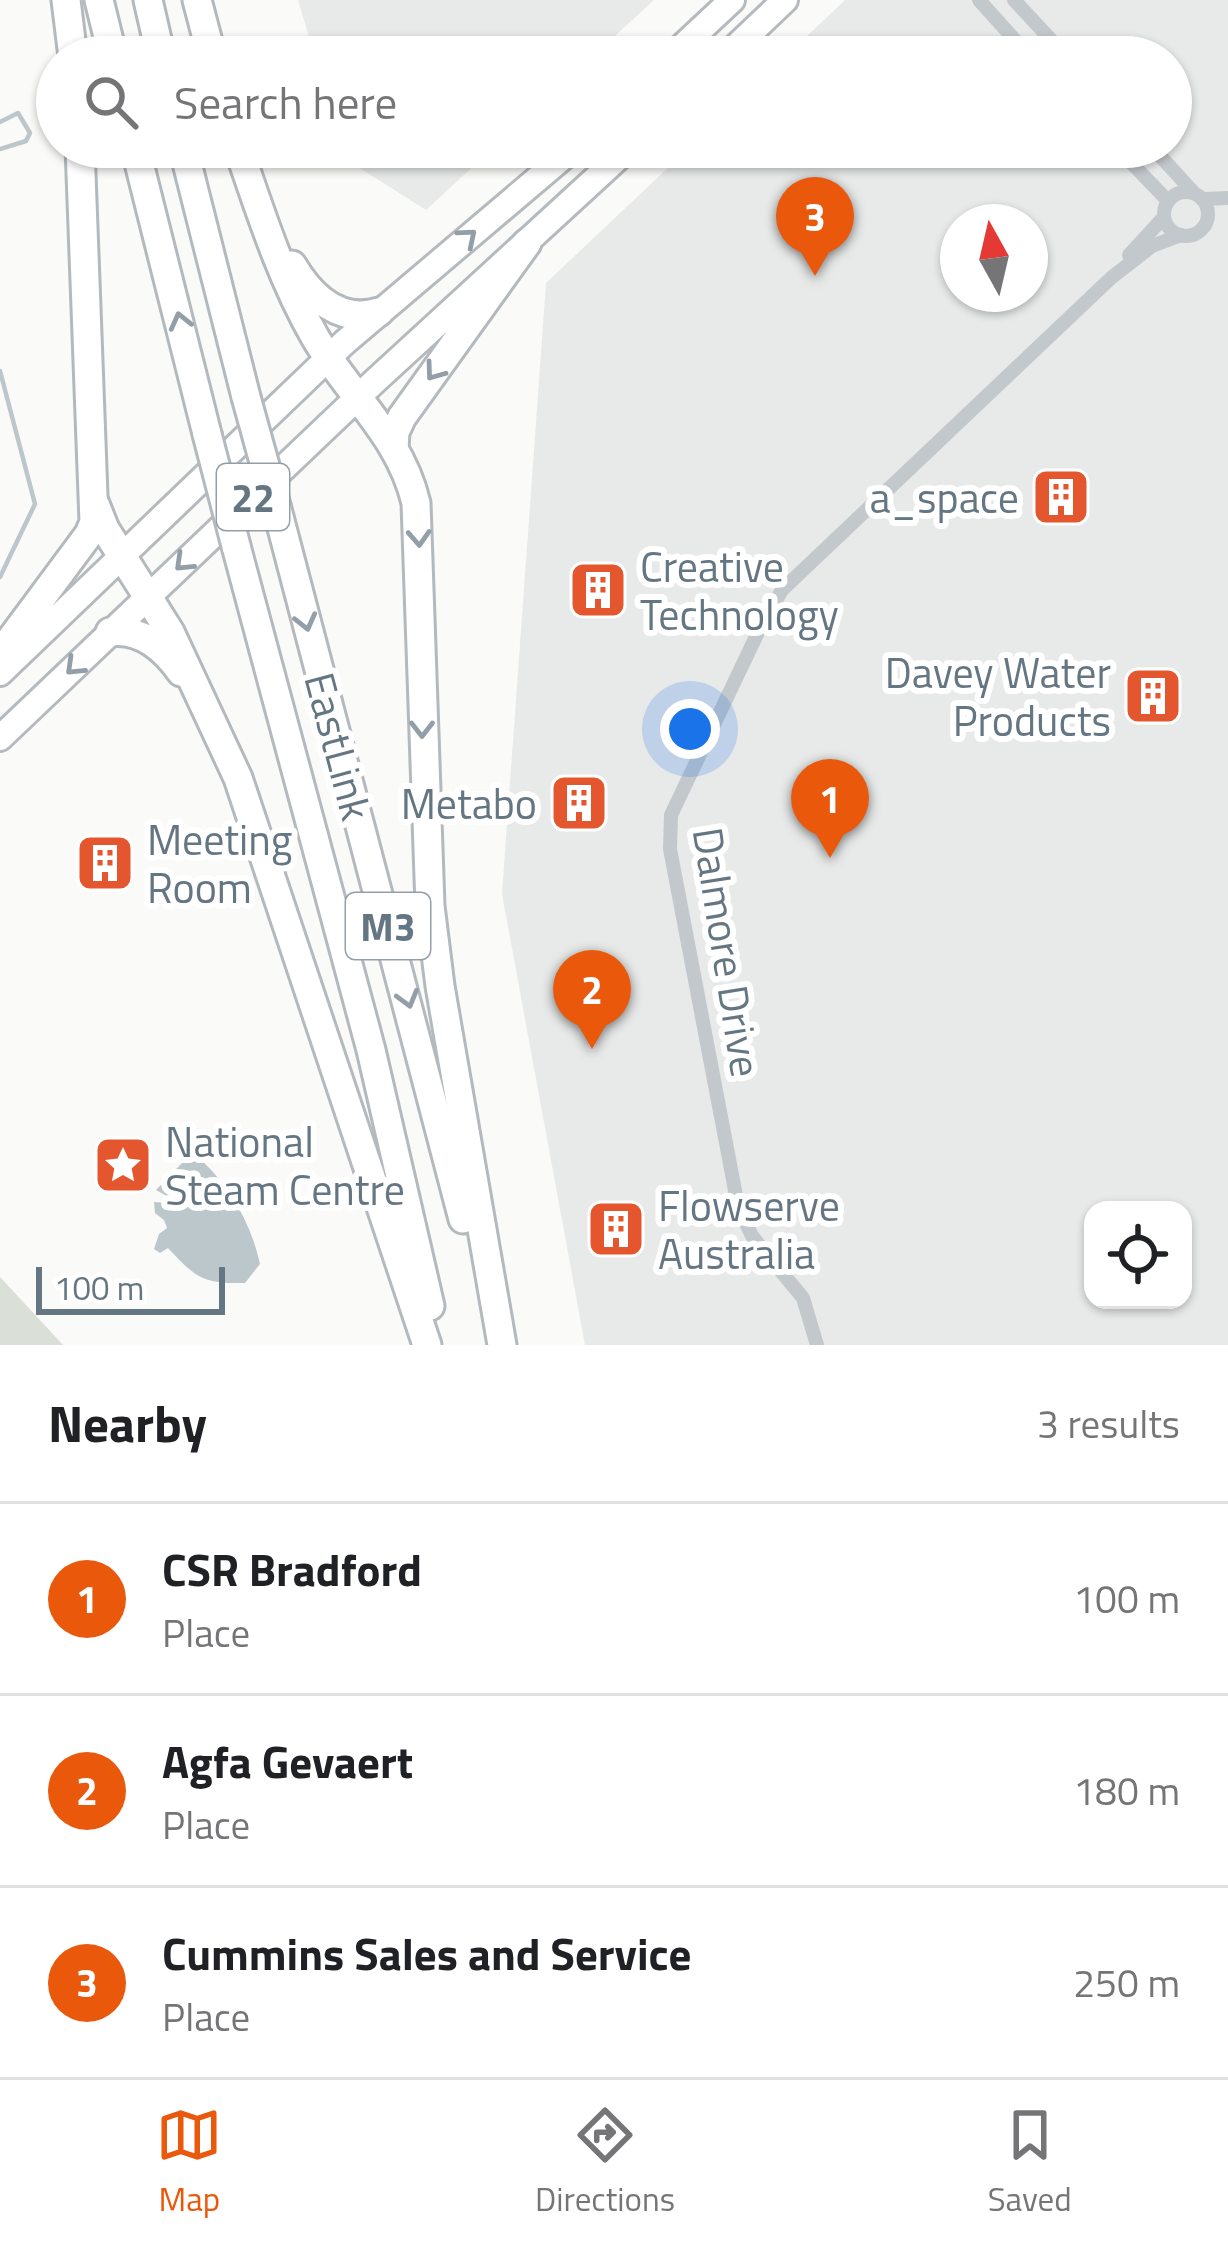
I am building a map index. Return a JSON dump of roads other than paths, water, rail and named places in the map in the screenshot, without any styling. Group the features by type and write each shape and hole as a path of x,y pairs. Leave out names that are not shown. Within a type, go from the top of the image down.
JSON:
{"highway":[{"path":"66,0 70,36"},
{"path":"99,0 108,36"},
{"path":"148,0 156,36"},
{"path":"196,0 206,36"},
{"path":"0,654 89,535 95,504 81,168"},
{"name":"EastLink","path":"140,168 371,1050 440,1345"},
{"name":"EastLink","path":"188,168 498,1345"},
{"path":"246,168 292,293 328,358 394,448 412,488 419,527 423,791 434,944 498,1345"},
{"path":"265,221 296,273 317,297 348,315 379,312"},
{"path":"394,448 402,417 527,243"},
{"path":"95,504 183,658 251,813 428,1345"},
{"path":"110,632 132,632 163,651 185,678 220,738"}],"main road":[{"path":"693,36 732,0"},
{"path":"747,36 785,0"},
{"name":"22","path":"0,674 328,358 550,168"},
{"name":"22","path":"0,738 359,396 607,168"}],"street":[{"path":"979,0 1011,36"},
{"path":"1014,0 1047,36"},
{"path":"1136,168 1168,201"},
{"path":"1172,168 1198,196 1208,218"},
{"path":"1228,198 1180,192 1168,201 1164,218 1181,235 1195,234 1208,218 1228,214"},
{"name":"Dalmore Drive","path":"817,1345 803,1298 752,1235 738,1206 670,849 671,815 782,590 1111,278 1164,218"},
{"name":"Dalmore Drive","path":"1111,278 1152,246 1181,235"}],"waterway":[{"path":"0,122 18,113 30,133 26,141 0,149"},
{"path":"0,371 35,504 0,577"}],"place":[{"name":"Cummins Sales and Service","path":"815,276"},
{"name":"a_space","path":"1061,497"},
{"name":"Creative Technology","path":"598,590"},
{"name":"Davey Water Products","path":"1153,696"},
{"name":"Metabo","path":"579,803"},
{"name":"CSR Bradford","path":"830,858"},
{"name":"Meeting Room","path":"105,863"},
{"name":"Agfa Gevaert","path":"592,1049"},
{"name":"National Steam Centre","path":"123,1165"},
{"name":"Flowserve Australia","path":"616,1229"}]}
